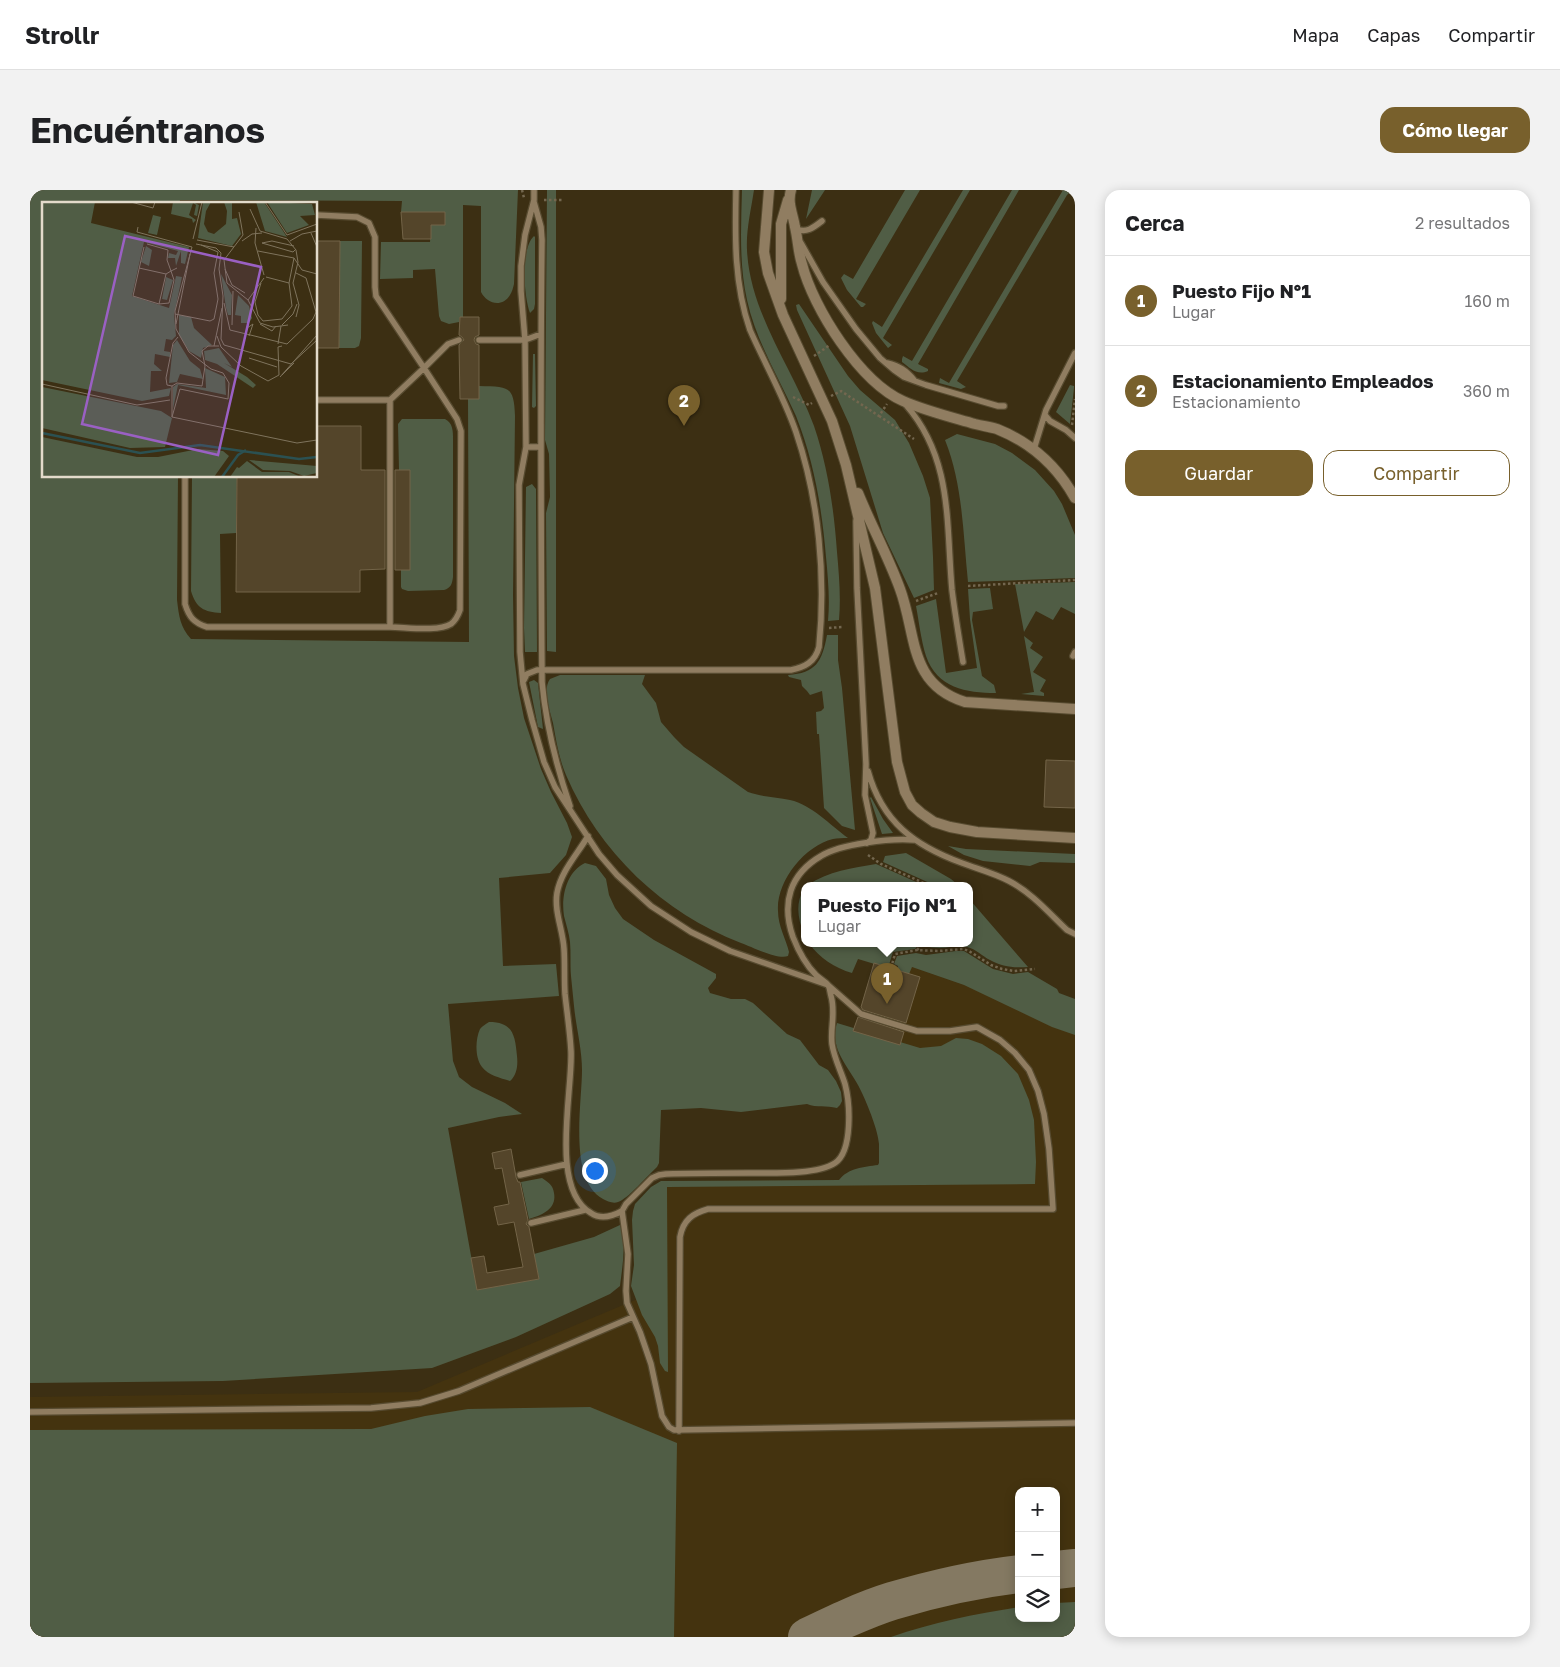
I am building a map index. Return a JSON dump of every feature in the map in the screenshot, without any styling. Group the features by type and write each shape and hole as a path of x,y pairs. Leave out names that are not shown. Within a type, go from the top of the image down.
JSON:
{"street":[{"path":"770,190 764,252 768,273 781,309 832,421 846,465 876,597 897,762 905,792 912,805 934,822 960,830 1075,838"},
{"path":"781,309 781,224 790,195"},
{"path":"790,195 798,250 810,287 827,319 855,361 872,380 892,396 903,401 996,429 1034,449 1061,476 1075,498"},
{"path":"846,465 900,589 918,661 934,684 953,699 965,702 1075,709"}],"lane":[{"path":"534,190 534,200 525,235 521,266 525,340 526,447 520,485 520,652 523,684 544,762 555,787 599,854 617,875 651,906 691,932 730,951 828,985"},
{"path":"523,684 524,677 527,674 532,671 542,670 790,670 803,667 815,658 824,629 813,496 795,430 744,314 735,248 736,190"},
{"path":"534,200 541,227 542,240 540,447 544,704 553,750 573,815"},
{"path":"185,478 185,604 192,620 207,627 441,628 456,619 460,610 461,431 457,419 376,296 375,237 369,223 356,217 318,216"},
{"path":"822,222 811,230 796,231 828,290 867,344 904,377 948,392 1004,406"},
{"path":"479,340 525,340 541,334"},
{"path":"318,400 390,400 448,344 460,340"},
{"path":"1034,449 1046,410 1075,354"},
{"path":"390,400 390,627"},
{"path":"903,401 923,428 940,472 949,522 952,589 963,662"},
{"path":"1045,415 1050,421 1066,430 1075,438"},
{"path":"526,447 540,447"},
{"path":"856,506 857,588 866,764 865,795 873,832 867,843"},
{"path":"866,764 875,791 898,827 914,840 962,863 988,871 1008,880 1024,890 1067,930 1075,934"},
{"path":"588,836 560,880 557,894 557,913 564,948 565,988 571,1051 571,1084 566,1133 569,1181 576,1199 585,1210 596,1216 606,1217 615,1215 652,1178 658,1175 805,1172 834,1164 842,1156 847,1146 848,1104 845,1086 832,1046 834,1004 828,985"},
{"path":"679,1431 680,1236 681,1228 689,1218 698,1212 708,1209 1053,1209 1049,1149 1044,1114 1038,1091 1028,1070 1015,1053 1000,1040 977,1027 950,1031 917,1031 861,1014 815,974 807,963 794,937 787,900 790,889 805,869 822,855 890,839 914,840"},
{"path":"520,1174 568,1164"},
{"path":"531,1223 585,1210"},
{"path":"622,1210 628,1254 627,1303 651,1364 662,1416 669,1427 679,1431 1075,1423"},
{"path":"30,1412 371,1408 420,1403 459,1392 634,1317"}],"path":[{"path":"805,361 829,347 830,341"},
{"path":"782,399 793,397 808,405 841,391 914,439"},
{"path":"879,416 892,396"},
{"path":"1072,426 1075,399"},
{"path":"968,586 1075,580"},
{"path":"915,602 938,593"},
{"path":"824,629 842,627"},
{"path":"868,855 881,864 921,882"},
{"path":"917,950 920,947"},
{"path":"890,968 895,954 917,950 963,949 970,951 991,965 1014,970 1035,970"}],"shaded area":[{"path":"912,967 964,985 1075,1029 1075,1637 30,1637 30,1397 417,1392 662,1287 661,1181 1030,1179 868,1055 897,970"}],"green space":[{"path":"30,190 518,190 514,284 510,295 503,302 491,302 481,292 481,206 463,205 463,317 460,317 459,322 449,324 441,321 439,316 435,269 413,270 413,278 380,279 381,242 430,242 431,225 445,225 445,212 401,212 402,201 180,200 180,202 42,202 42,478 178,478 177,600 182,626 191,639 469,642 468,399 479,399 479,386 503,388 511,393 515,416 513,595 514,656 518,688 524,718 541,769 572,837 566,855 550,873 499,878 503,966 556,964 559,996 448,1004 453,1061 459,1077 472,1087 505,1103 522,1114 448,1128 477,1289 539,1279 534,1254 594,1237 620,1225 624,1247 620,1286 610,1294 516,1337 432,1368 223,1381 30,1383"},
{"path":"547,190 556,190 556,652 547,651 546,513 550,497 549,454 545,440"},
{"path":"742,190 754,190 748,228 747,250 750,274 756,296 764,319 814,426 827,473 836,536 840,586 839,620 828,621 829,589 824,539 816,485 808,450 796,416 756,330 747,300 742,259"},
{"path":"812,190 825,190 806,219"},
{"path":"905,190 920,190 856,299 866,304 861,307 847,290 841,278 844,274 853,279"},
{"path":"963,190 970,190 883,338 892,345 888,348 876,333 872,323 873,321 882,327"},
{"path":"1012,190 1019,190 918,364 928,369 928,371 920,373 914,371 902,362 903,356 912,361"},
{"path":"1063,190 1075,190 1075,194 1070,192 1067,195 957,381 966,387 961,389 939,383 940,378 949,383"},
{"path":"534,236 535,304 534,309 530,313 524,273 527,251"},
{"path":"340,241 362,241 361,338 359,346 355,348 339,348"},
{"path":"799,304 848,376 860,390 895,420 909,443 930,498 934,590 914,598 883,533 850,426 797,310 796,305"},
{"path":"533,354 535,354 536,406 534,408 532,407"},
{"path":"1070,385 1074,386 1074,388 1070,424 1056,412"},
{"path":"402,419 445,419 452,428 453,577 451,585 444,590 408,591 401,587 401,570 410,569 410,470 399,470 398,424"},
{"path":"957,434 995,444 1012,453 1035,470 1054,491 1062,504 1075,535 1075,578 968,582 959,492 945,440"},
{"path":"192,478 237,478 236,533 220,534 221,613 210,612 202,608 195,601 191,591"},
{"path":"532,484 536,489 537,652 525,652 526,487"},
{"path":"1075,582 1075,614 1061,607 1053,620 1036,611 1024,632 1015,584"},
{"path":"990,588 993,609 973,612 972,620 982,676 994,685 996,693 964,690 945,682 931,667 921,637 916,606 936,599 946,673 977,668 968,589"},
{"path":"827,635 838,635 838,660 855,830 842,826 824,808 816,712 824,708 822,691 810,695 802,686 801,680 789,677 788,675 805,672 816,664 823,652"},
{"path":"1024,636 1033,643 1030,648 1043,657 1033,672 1046,680 1040,691 1044,693 1044,696 1021,694 1034,692"},
{"path":"560,675 645,675 642,684 656,703 661,722 684,747 748,792 790,800 806,806 848,838 833,839 812,849 802,857 787,877 779,900 778,917 789,952 788,956 772,955 758,950 712,930 685,915 637,877 615,854 596,830 580,803 561,763 547,695 550,679"},
{"path":"534,680 538,683 543,729 538,727 529,682"},
{"path":"871,797 883,819 893,833 882,834"},
{"path":"948,846 966,849 1075,854 1075,863 1040,862 1030,866 983,861 964,855"},
{"path":"906,853 954,882 927,882 883,862 885,856"},
{"path":"585,863 596,866 606,879 609,895 623,919 654,940 716,974 716,978 708,988 710,993 731,999 745,999 753,1003 787,1034 800,1040 819,1065 828,1070 836,1081 841,1092 842,1101 840,1105 837,1108 807,1104 741,1112 701,1108 661,1110 659,1163 657,1167 632,1192 616,1203 603,1199 592,1189 585,1176 579,1140 582,1062 571,976 570,942 563,909 564,893 569,879 573,872"},
{"path":"876,864 916,882 813,882 832,873"},
{"path":"801,894 801,926 798,911"},
{"path":"973,903 1028,967 1004,966 967,947 973,947"},
{"path":"813,947 917,947 915,949 893,952 888,968 858,959 852,973 828,962"},
{"path":"964,951 993,969 1013,974 1028,972 1057,989 1059,993 1075,999 1075,1035 1052,1027 964,985 912,967 909,974 897,970 898,966 894,964 897,956"},
{"path":"489,1022 503,1024 508,1027 514,1036 517,1066 516,1073 510,1081 488,1072 482,1067 478,1059 476,1049 478,1033"},
{"path":"837,1023 920,1048 941,1046 956,1038 968,1039 982,1044 1001,1056 1018,1074 1029,1100 1034,1120 1035,1184 667,1187 668,1372 665,1371 660,1363 655,1337 642,1315 631,1286 634,1265 632,1220 635,1204 651,1187 661,1181 839,1180 847,1173 862,1167 878,1165 879,1144 877,1132 858,1084 838,1051 835,1033"},
{"path":"542,1178 553,1188 553,1203 548,1210 539,1216 529,1219 521,1182"},
{"path":"590,1407 677,1443 674,1637 30,1637 30,1430 371,1429 425,1416 468,1409"},
{"path":"1075,1602 1075,1637 891,1637 954,1619 1015,1608 1015,1622 1060,1622 1060,1603"}],"building":[{"path":"401,212 445,212 445,225 431,225 431,239 403,239"},
{"path":"318,241 340,241 339,348 318,348"},
{"path":"460,317 479,317 479,335 474,340 479,345 479,399 460,399 459,345 464,340 459,335"},
{"path":"318,426 361,426 361,470 385,470 385,569 360,570 360,592 236,592 237,478 318,478"},
{"path":"395,470 410,470 410,570 395,570"},
{"path":"1046,760 1075,761 1075,808 1044,807"},
{"path":"874,963 920,977 906,1023 863,1010 861,1007"},
{"path":"858,1017 904,1032 900,1045 853,1031"},
{"path":"511,1149 516,1177 518,1182 520,1182 528,1220 526,1224 529,1227 539,1279 477,1290 471,1258 484,1256 487,1273 523,1267 514,1222 498,1225 494,1207 509,1204 502,1168 495,1169 492,1153"}],"taxiway":[{"path":"1060,1570 1075,1568"},
{"path":"807,1637 859,1613 892,1601 954,1585 1015,1575"}],"place":[{"name":"Estacionamiento Empleados","path":"684,426"},
{"name":"Puesto Fijo N°1","path":"887,1004"}]}
